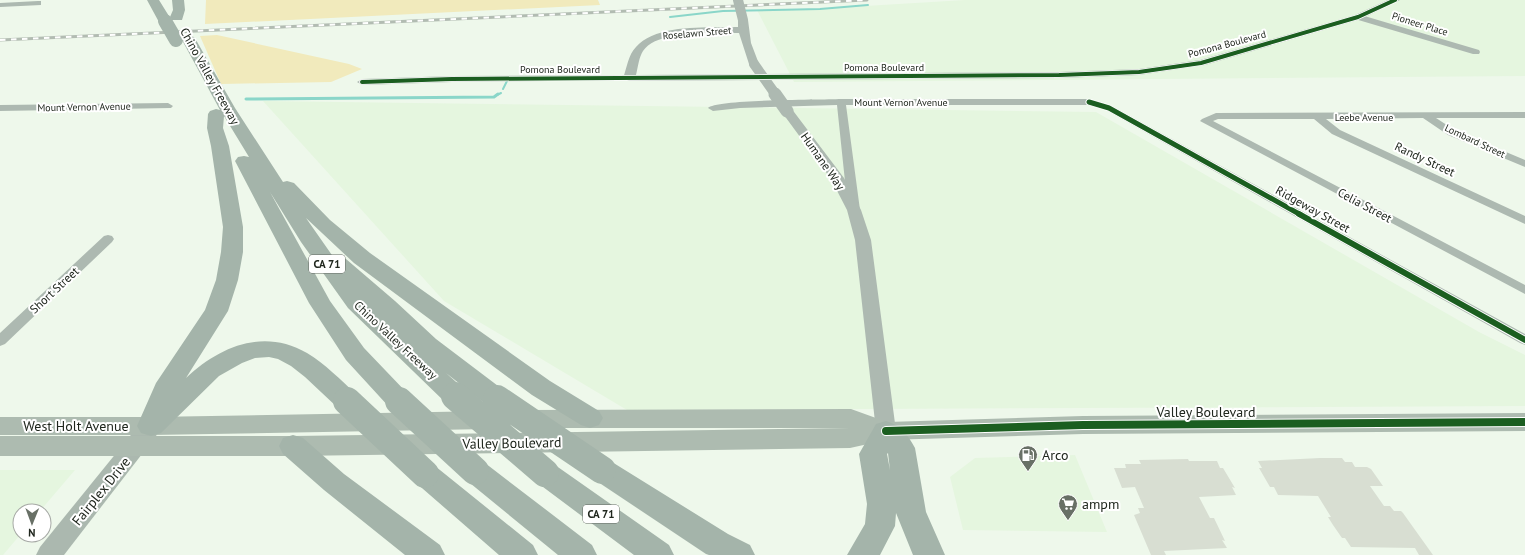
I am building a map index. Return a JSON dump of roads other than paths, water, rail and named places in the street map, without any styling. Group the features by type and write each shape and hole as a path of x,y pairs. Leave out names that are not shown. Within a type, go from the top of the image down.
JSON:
{"highway":[{"name":"Chino Valley Freeway","path":"153,0 174,20"},
{"name":"Chino Valley Freeway","path":"168,0 182,40 203,77 248,168 320,303 355,354 399,401 475,471 581,555"},
{"path":"174,20 180,10 178,0"},
{"name":"Chino Valley Freeway","path":"219,110 258,158 311,242 356,303 456,396 545,473 658,555"},
{"path":"151,426 165,390 216,311 227,280 232,252 233,226 220,146 215,128 219,110"},
{"path":"258,158 323,224 362,258 541,388 590,418"},
{"path":"311,242 387,306 427,345 497,399 602,470 717,544 739,555"},
{"path":"151,426 210,370 220,363 244,352 280,349 300,359 425,474 522,555"},
{"path":"863,555 880,526 882,504 873,454 886,431 901,448 911,512 929,555"},
{"path":"294,446 334,482 429,555"}],"main road":[{"name":"Valley Boulevard","path":"151,426 590,418 851,418 886,431"},
{"name":"Valley Boulevard","path":"137,445 294,446 850,438 886,431 1083,425 1525,422"},
{"name":"West Holt Avenue","path":"0,426 151,426"},
{"name":"Fairplex Drive","path":"49,555 151,426"},
{"name":"West Holt Avenue","path":"0,446 137,445"}],"street":[{"name":"Humane Way","path":"738,0 749,52 754,64 837,178 854,210 863,240 886,431"},
{"name":"Pomona Boulevard","path":"362,82 452,79 1060,75 1139,72 1201,63 1358,17 1395,0"},
{"path":"0,5 38,3"},
{"name":"Pioneer Place","path":"1358,17 1476,52"},
{"name":"Roselawn Street","path":"629,78 639,49 644,42 653,38 682,32 743,25"},
{"path":"841,102 854,210"},
{"name":"Mount Vernon Avenue","path":"713,108 740,105 841,102 1089,102"},
{"name":"Ridgeway Street","path":"1089,102 1109,108 1525,340"},
{"name":"Mount Vernon Avenue","path":"0,108 168,106"},
{"name":"Leebe Avenue","path":"1205,121 1216,116 1318,117 1525,115"},
{"name":"Lombard Street","path":"1426,116 1452,133 1525,164"},
{"name":"Randy Street","path":"1318,117 1336,132 1525,220"},
{"name":"Celia Street","path":"1205,121 1525,290"},
{"name":"Short Street","path":"0,341 108,239"}],"waterway":[{"path":"670,17 723,11 820,9 868,5"},
{"path":"503,89 507,81"},
{"path":"497,95 501,93"},
{"path":"246,99 494,97 498,94"}],"railway":[{"path":"0,40 867,0"}],"place":[{"name":"Arco","path":"1028,472"},
{"name":"ampm","path":"1068,521"}]}
